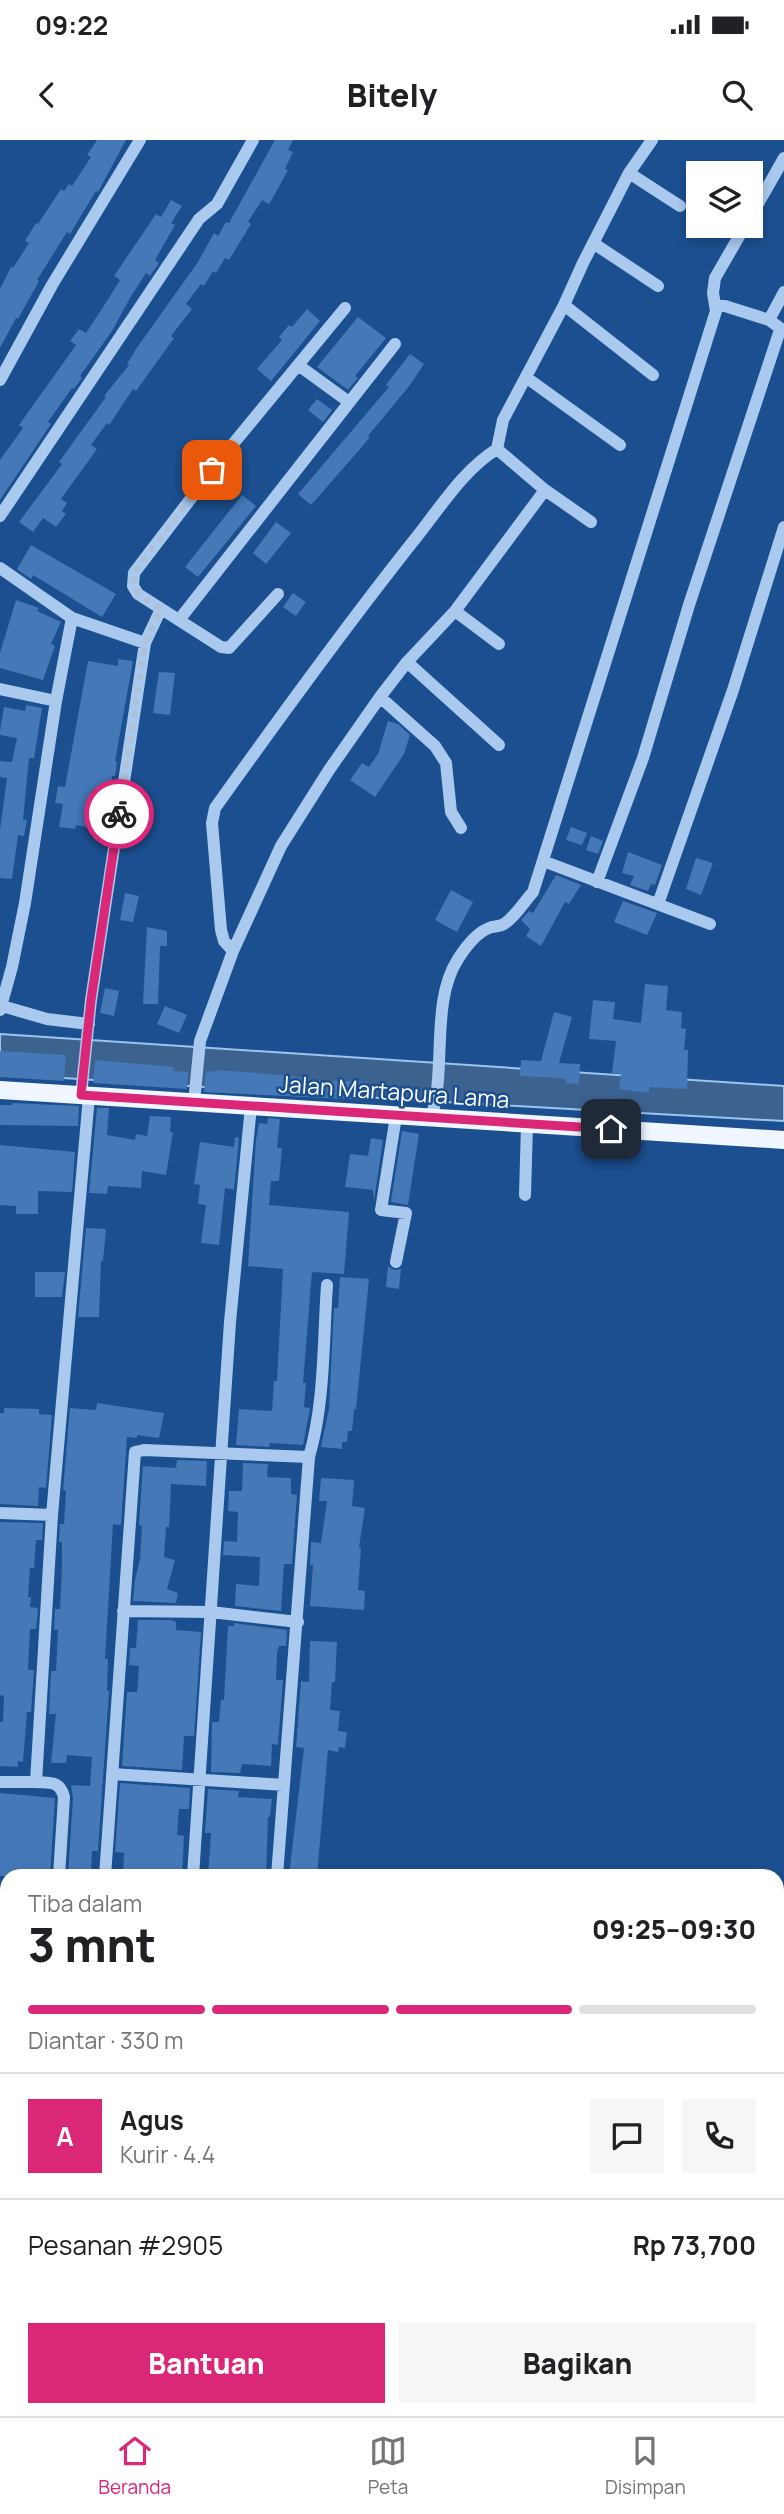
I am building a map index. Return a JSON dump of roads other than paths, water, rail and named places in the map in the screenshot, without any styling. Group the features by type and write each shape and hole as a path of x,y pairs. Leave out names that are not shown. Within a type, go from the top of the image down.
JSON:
{"main road":[{"name":"Jalan Martapura Lama","path":"0,1090 195,1098 251,1106 396,1116 433,1112 527,1124 784,1140"}],"street":[{"path":"0,380 52,285 140,140"},
{"path":"0,516 199,219 217,204 253,140"},
{"path":"233,951 223,941 221,930 212,823 215,808 391,570 476,464 496,449 503,420 527,378 629,173 652,140"},
{"path":"763,195 784,158"},
{"path":"629,173 680,206"},
{"path":"433,1112 448,980 458,960 475,938 489,928 507,922 533,892 716,311 713,293 715,278 738,238"},
{"path":"593,243 658,286"},
{"path":"769,320 784,292"},
{"path":"564,305 653,375"},
{"path":"597,882 643,758 689,605 782,330 769,320 725,306 715,306"},
{"path":"278,594 229,648 221,647 138,594 133,586 134,573 228,450 345,308"},
{"path":"179,620 395,344"},
{"path":"298,365 349,402"},
{"path":"527,378 620,445"},
{"path":"496,449 545,490 591,522"},
{"path":"195,1098 200,1041 233,951 281,846 328,770 380,697 407,662 455,611 545,490"},
{"path":"657,904 733,690 784,527"},
{"path":"1,574 72,618 145,643"},
{"path":"36,1782 52,1515 88,1028 145,643 161,609"},
{"path":"455,611 499,644"},
{"path":"72,618 56,701 25,903 1,1008 88,1028"},
{"path":"407,662 499,745"},
{"path":"0,689 56,701"},
{"path":"380,697 435,746 446,763 451,811 461,828"},
{"path":"542,861 710,924"},
{"path":"193,1869 230,1322 251,1106"},
{"path":"396,1116 381,1210 406,1213 397,1262"},
{"path":"525,1195 527,1124"},
{"path":"277,1869 309,1457 315,1439 327,1285"},
{"path":"105,1869 135,1452 144,1450 309,1457"},
{"path":"0,1513 52,1515"},
{"path":"123,1611 211,1612 298,1622"},
{"path":"112,1773 284,1785"},
{"path":"0,1782 55,1783 62,1788 64,1797 59,1869"}],"water":[{"path":"0,1034 784,1086 784,1121 0,1074"}]}
